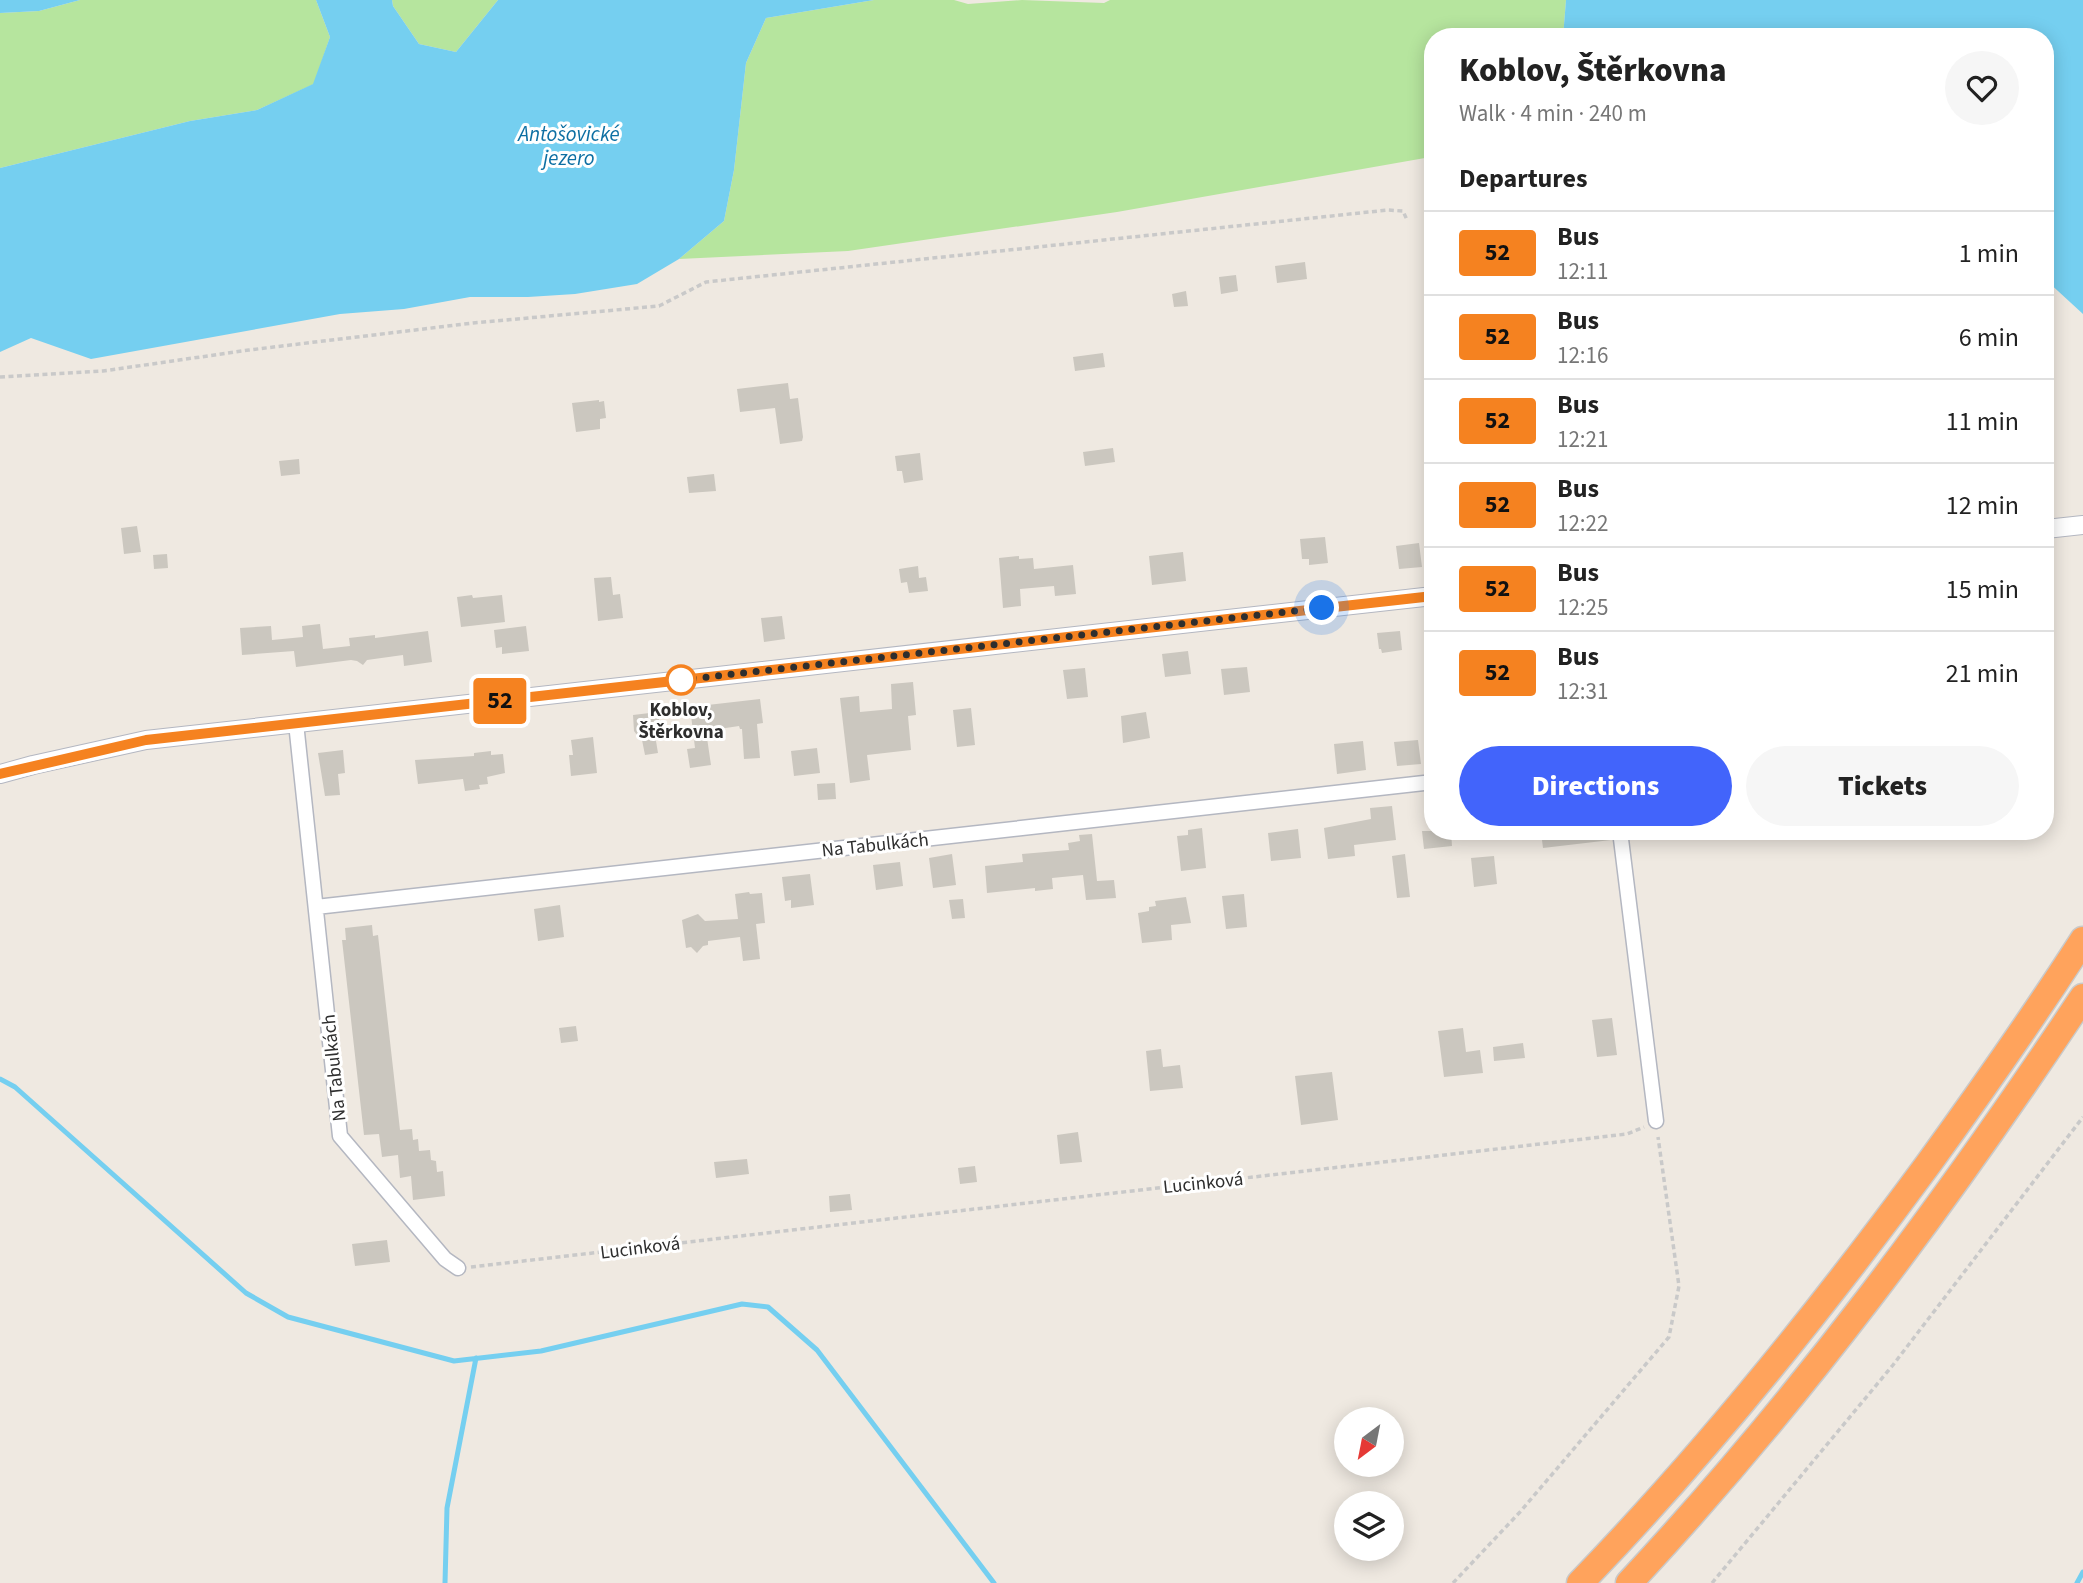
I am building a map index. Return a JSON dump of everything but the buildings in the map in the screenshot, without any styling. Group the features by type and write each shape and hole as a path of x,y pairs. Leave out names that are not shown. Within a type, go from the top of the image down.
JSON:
{"highway":[{"path":"1580,1583 1674,1483 1731,1417 1854,1263 1981,1090 2083,940"},
{"path":"1629,1583 1765,1429 1900,1258 2008,1109 2083,997"}],"street":[{"path":"2054,528 2083,525"},
{"path":"0,774 146,740 1424,597"},
{"name":"Na Tabulkách","path":"296,723 340,1136 445,1259 458,1268"},
{"name":"Na Tabulkách","path":"316,907 1424,783"},
{"path":"1621,840 1656,1121"}],"path":[{"path":"0,377 103,371 249,349 473,323 660,306 706,282 1388,210 1403,211 1407,220"},
{"path":"1712,1583 1893,1365 2083,1117"},
{"path":"1453,1583 1520,1512 1669,1337 1679,1286 1656,1121"},
{"name":"Lucinková","path":"458,1268 1573,1141 1627,1134 1656,1121"}],"green space":[{"path":"80,0 316,0 330,37 314,84 257,110 190,121 0,168 0,13 39,11"},
{"path":"392,0 498,0 456,52 419,44 393,6"},
{"path":"874,0 954,0 968,4 1022,0 1104,3 1110,0 1566,0 1564,28 1424,28 1424,158 1117,212 848,251 679,259 724,221 734,170 746,63 766,18"}],"water":[{"path":"0,0 80,0 39,11 0,13"},
{"name":"Antošovické jezero","path":"316,0 392,0 393,6 419,44 456,52 498,0 874,0 766,18 746,63 734,170 724,221 679,259 637,284 575,294 470,297 404,309 340,314 91,359 31,338 0,352 0,168 190,121 257,110 313,84 330,37"},
{"path":"1566,0 2083,0 2083,314 2054,287 2054,28 1564,28"}],"waterway":[{"path":"0,1079 15,1087 246,1293 288,1317 454,1361 541,1351 742,1304 768,1307 817,1350 994,1583"},
{"path":"445,1583 447,1508 476,1358"},
{"path":"2077,1583 2083,1572"}],"bus line":[{"name":"52","path":"0,774 146,740 1424,597"}],"place":[{"name":"Koblov, Štěrkovna","path":"681,680"}],"route":[{"path":"681,680 1322,608"}]}
